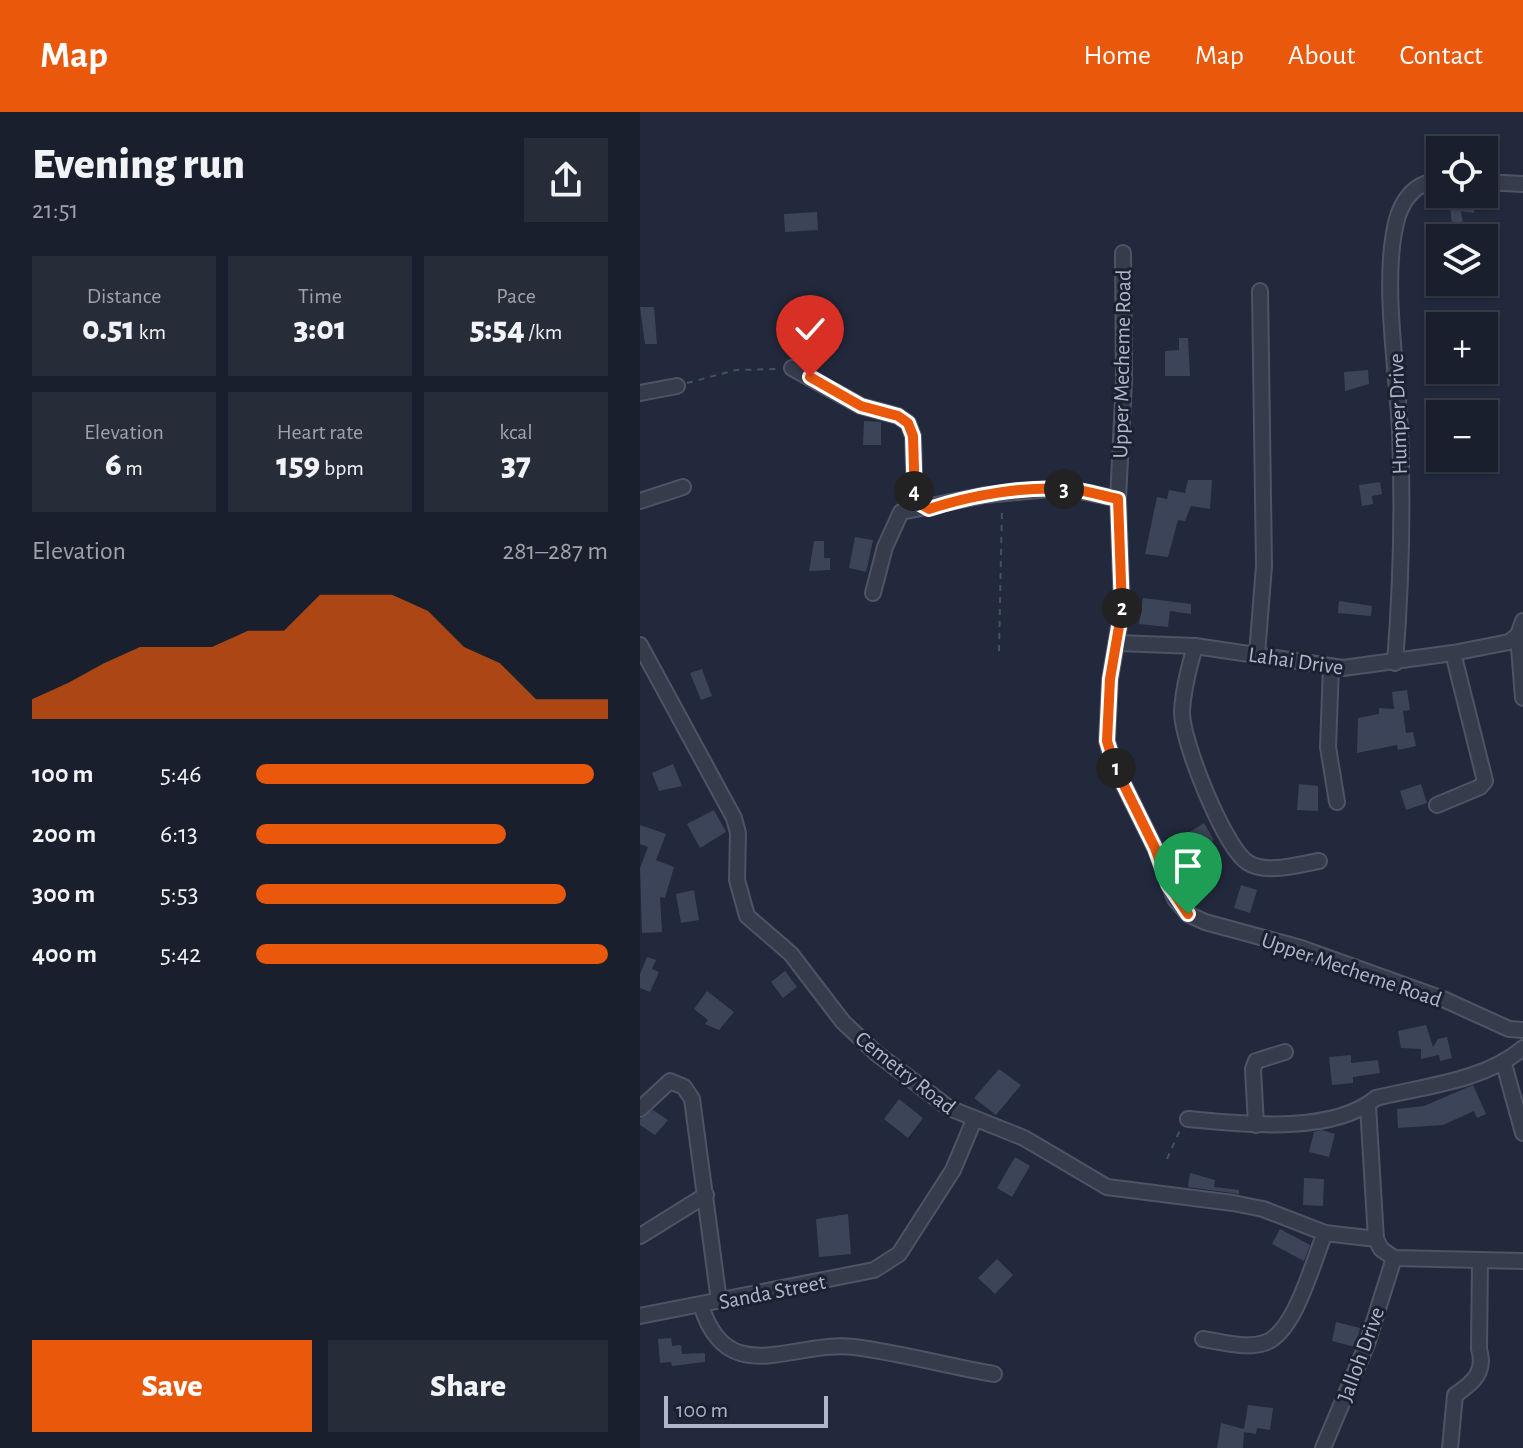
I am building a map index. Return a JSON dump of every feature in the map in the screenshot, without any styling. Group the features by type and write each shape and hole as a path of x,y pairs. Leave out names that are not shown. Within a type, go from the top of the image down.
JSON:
{"street":[{"path":"1498,183 1523,184"},
{"name":"Humper Drive","path":"1395,663 1400,439 1390,257 1401,207 1412,190 1426,185"},
{"name":"Upper Mecheme Road","path":"1123,253 1124,380 1118,499 1122,583 1118,643 1110,679 1107,741 1115,767 1155,848 1171,892 1188,914 1301,948 1443,999 1509,1029 1523,1030"},
{"path":"1257,654 1264,566 1260,291"},
{"path":"792,368 861,406 898,416 908,423 913,436 915,501 921,507"},
{"path":"640,393 677,386"},
{"path":"640,501 683,487"},
{"path":"873,593 885,547 901,512 1002,494 1071,489 1118,499"},
{"name":"Lahai Drive","path":"1118,643 1195,646 1331,666 1366,668 1509,642 1521,628"},
{"path":"1521,628 1523,698"},
{"name":"Cemetry Road","path":"640,645 734,818 738,833 737,880 747,916 791,954 843,1022 876,1053 949,1108 1024,1138 1107,1187 1233,1203 1263,1209 1325,1233 1376,1239"},
{"path":"1195,646 1185,686 1184,732 1193,762 1224,827 1247,862 1260,867 1319,861"},
{"path":"1437,805 1480,787 1485,781 1453,653"},
{"path":"1331,666 1328,747 1337,802"},
{"path":"1188,1119 1256,1125 1334,1117 1368,1106 1376,1098 1458,1080 1504,1064 1523,1048"},
{"path":"1256,1125 1256,1061 1285,1052"},
{"path":"1504,1064 1523,1133"},
{"path":"640,1109 656,1089 670,1081 684,1087 692,1099 719,1301"},
{"path":"1368,1106 1376,1239 1381,1249 1394,1258 1523,1261"},
{"name":"Sanda Street","path":"640,1316 874,1270 899,1254 953,1170 974,1120"},
{"path":"640,1236 706,1195"},
{"path":"1203,1339 1247,1345 1278,1337 1288,1323 1325,1233"},
{"name":"Jalloh Drive","path":"1323,1448 1367,1344 1394,1258"},
{"path":"1450,1448 1455,1395 1479,1375 1482,1361 1479,1349 1480,1260"},
{"path":"701,1305 709,1330 719,1342 758,1356 852,1347 994,1374"}],"path":[{"path":"677,386 736,370 792,368"},
{"path":"999,651 1002,494"},
{"path":"1167,1159 1171,1145 1188,1119"}],"building":[{"path":"1450,208 1475,208 1474,213 1461,211 1463,224 1452,224"},
{"path":"817,212 818,230 785,232 784,214"},
{"path":"640,307 654,307 657,344 645,344"},
{"path":"1179,338 1188,338 1190,376 1165,376 1165,351 1179,350"},
{"path":"1368,370 1369,384 1345,391 1344,372"},
{"path":"864,421 881,422 881,445 863,445"},
{"path":"1188,480 1212,480 1210,509 1191,506 1185,521 1178,520 1168,557 1145,554 1157,497 1167,499 1169,490 1185,493"},
{"path":"1380,482 1382,494 1372,496 1373,504 1362,506 1359,485"},
{"path":"855,537 873,540 866,572 849,568"},
{"path":"814,541 824,541 824,558 830,558 830,570 809,571"},
{"path":"1143,598 1191,604 1191,614 1170,611 1168,627 1139,624"},
{"path":"1339,601 1372,606 1371,616 1338,613"},
{"path":"702,669 712,696 701,700 690,673"},
{"path":"1407,690 1410,710 1403,711 1406,733 1413,732 1416,746 1398,750 1397,745 1357,753 1358,718 1379,714 1379,708 1394,709 1392,692"},
{"path":"673,764 682,786 659,791 652,773"},
{"path":"1299,784 1318,786 1318,811 1297,810"},
{"path":"1421,784 1427,803 1406,810 1400,791"},
{"path":"714,810 726,832 700,848 687,824"},
{"path":"1204,823 1214,840 1193,853 1183,836"},
{"path":"640,825 666,834 656,860 674,867 665,898 660,897 662,932 642,933 640,868 648,847 640,844"},
{"path":"1241,885 1257,890 1250,913 1234,908"},
{"path":"694,890 699,920 681,923 676,894"},
{"path":"647,957 656,960 652,969 659,972 650,992 640,988 640,974"},
{"path":"785,971 797,987 783,998 771,982"},
{"path":"707,991 734,1012 719,1030 705,1024 708,1020 694,1009"},
{"path":"1426,1025 1433,1047 1438,1039 1447,1037 1452,1058 1440,1061 1439,1055 1421,1059 1421,1049 1401,1048 1398,1031"},
{"path":"1351,1055 1351,1063 1378,1060 1380,1073 1353,1077 1353,1083 1332,1085 1329,1057"},
{"path":"999,1069 1021,1085 996,1115 974,1098"},
{"path":"1473,1085 1486,1114 1477,1118 1474,1111 1443,1125 1398,1128 1397,1109 1424,1106"},
{"path":"899,1099 923,1118 908,1138 884,1119"},
{"path":"653,1110 668,1120 655,1135 640,1125 640,1119"},
{"path":"1322,1130 1335,1134 1329,1157 1309,1152 1314,1132"},
{"path":"1015,1157 1030,1166 1012,1197 997,1188"},
{"path":"1190,1173 1215,1180 1214,1187 1239,1190 1239,1194 1188,1187"},
{"path":"1304,1178 1324,1179 1323,1206 1303,1205"},
{"path":"848,1214 851,1254 819,1257 816,1219"},
{"path":"1280,1229 1310,1245 1304,1261 1272,1244"},
{"path":"997,1259 1013,1275 995,1294 978,1278"},
{"path":"1336,1322 1360,1328 1355,1347 1332,1341"},
{"path":"671,1338 672,1346 681,1345 682,1354 705,1353 705,1362 672,1366 671,1362 660,1363 658,1339"},
{"path":"1248,1405 1273,1408 1270,1430 1257,1428 1256,1434 1244,1432 1243,1448 1217,1448 1221,1423 1244,1429"}],"route":[{"path":"810,377 861,406 898,416 908,423 915,454 915,501 921,507 929,509 985,495 1050,489 1071,489 1118,499 1122,609 1110,679 1107,741 1115,767 1141,817 1175,899 1188,914"}]}
